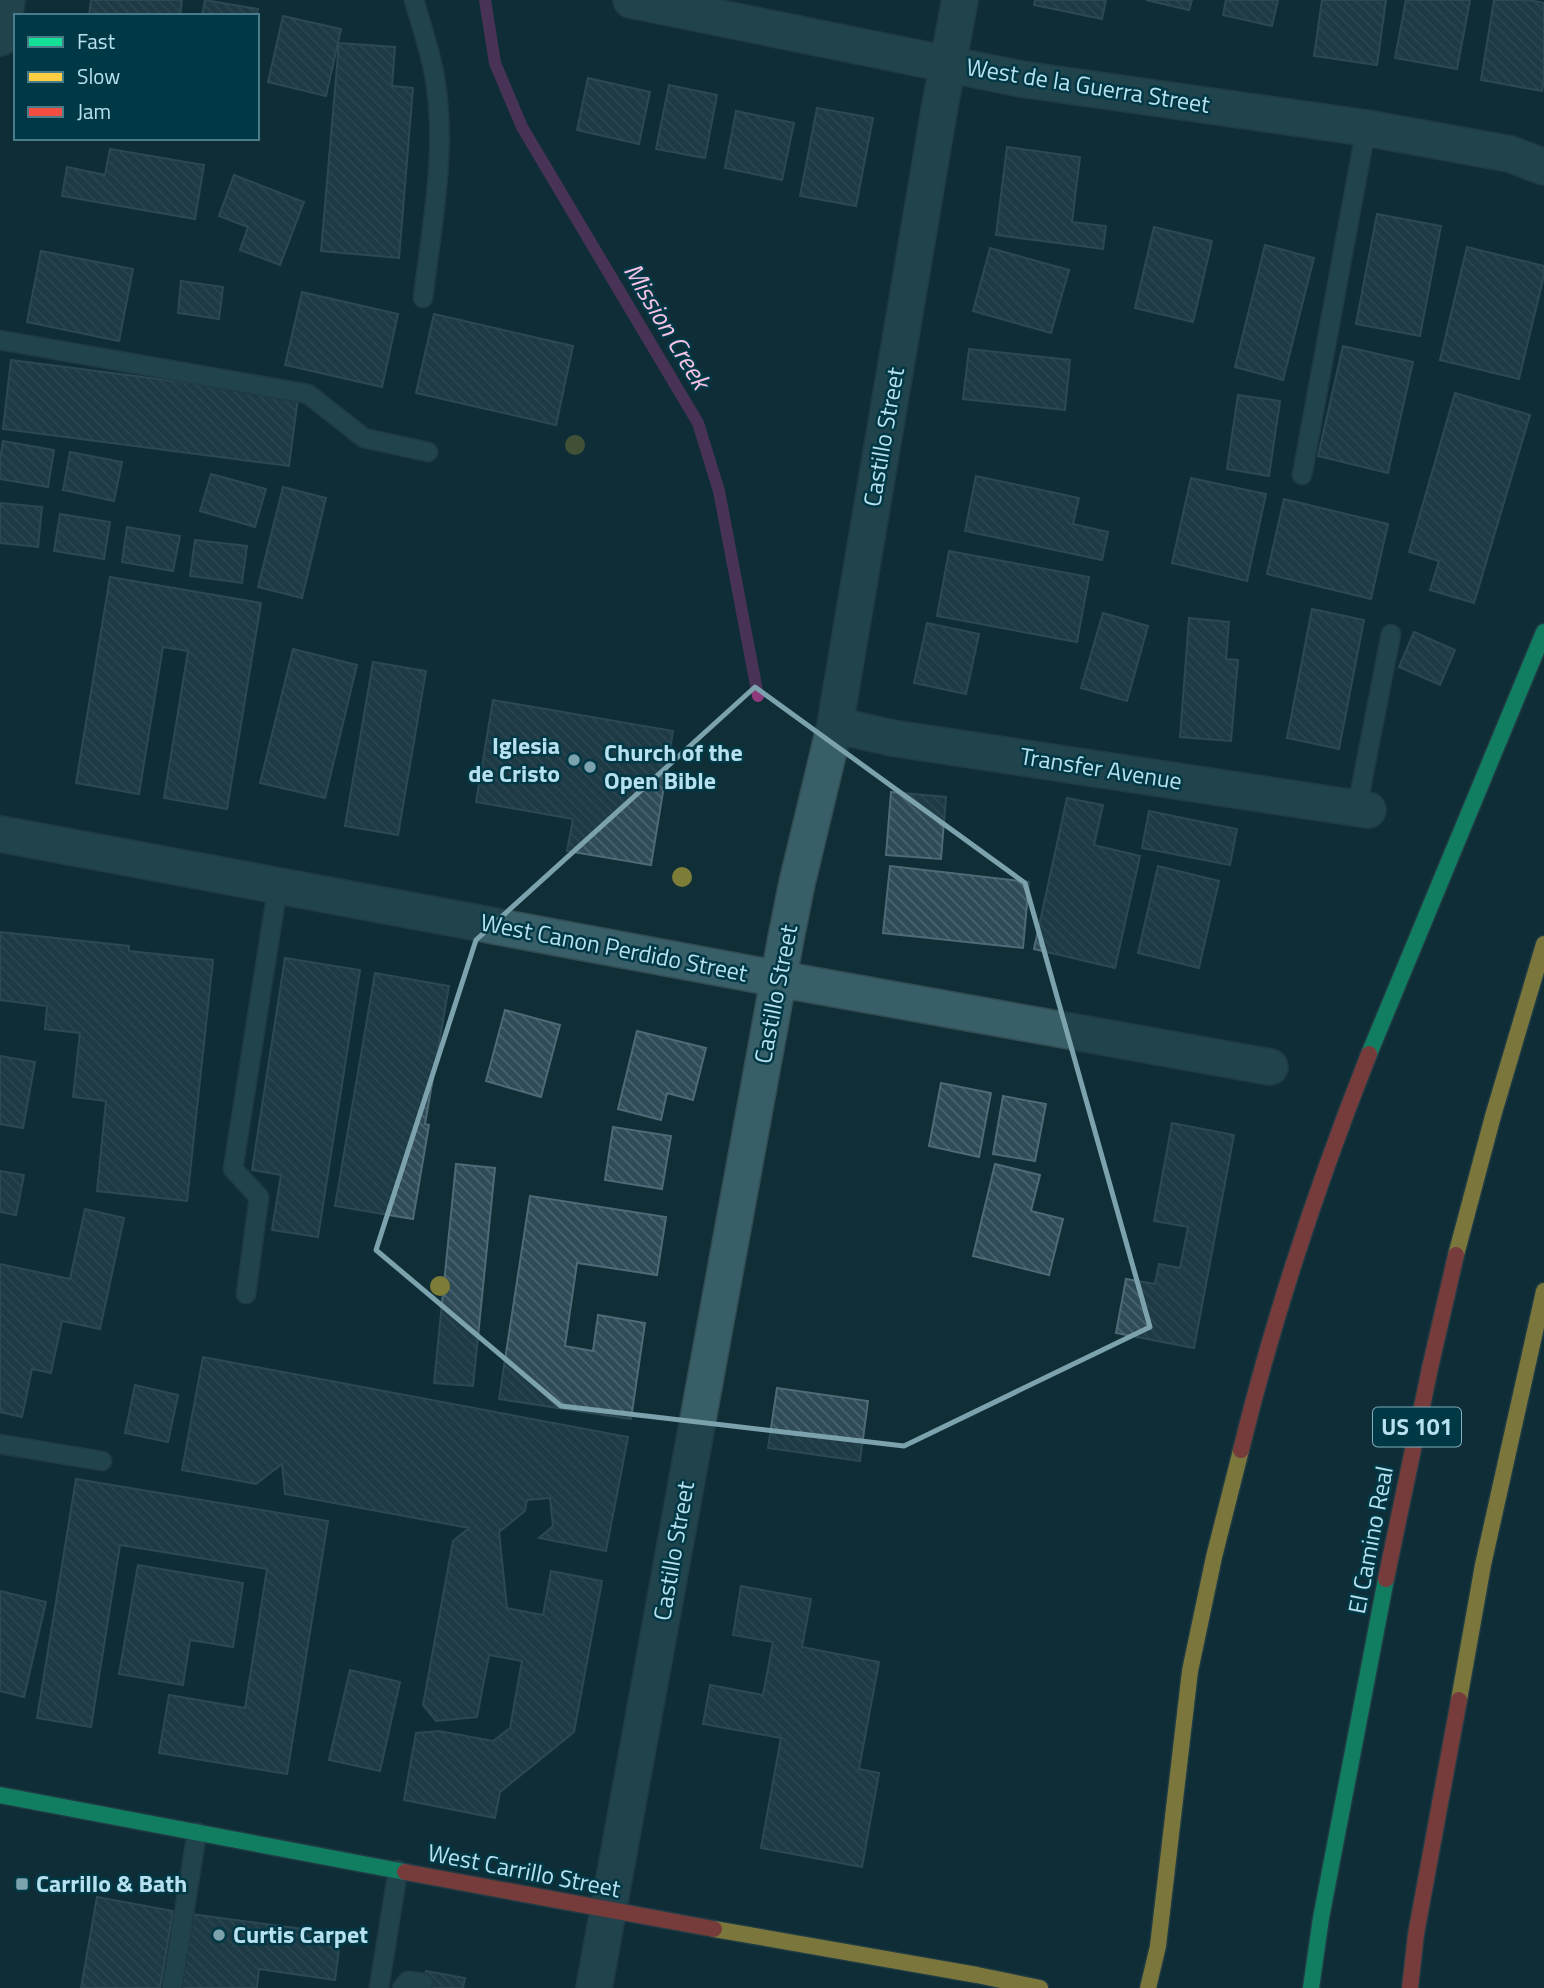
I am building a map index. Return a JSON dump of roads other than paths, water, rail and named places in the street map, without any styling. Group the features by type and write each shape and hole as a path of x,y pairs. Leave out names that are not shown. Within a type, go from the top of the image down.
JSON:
{"main road":[{"path":"1148,1988 1158,1946 1191,1671 1223,1520 1273,1332 1350,1102 1393,991 1544,632"},
{"name":"El Camino Real","path":"1311,1988 1321,1918 1415,1434 1485,1143 1544,944"},
{"path":"1410,1988 1416,1934 1483,1565 1544,1291"},
{"name":"West Carrillo Street","path":"0,1795 608,1910 1040,1988"}],"street":[{"path":"0,38 7,0"},
{"name":"West de la Guerra Street","path":"631,0 1021,79 1366,128 1510,154 1544,167"},
{"name":"Castillo Street","path":"594,1988 797,883 835,725 960,0"},
{"name":"Transfer Avenue","path":"835,725 892,738 1362,809"},
{"name":"West Canon Perdido Street","path":"0,834 1270,1067"}],"lane":[{"path":"414,0 434,73 439,121 438,183 423,298"},
{"path":"1302,475 1366,128"},
{"path":"0,340 308,394 364,438 428,452"},
{"path":"1362,809 1391,634"},
{"path":"246,1294 259,1196 233,1169 278,885"},
{"path":"0,1444 102,1461"},
{"path":"172,1988 197,1832"},
{"path":"379,1988 398,1870"},
{"path":"402,1988 408,1981 423,1983"}],"waterway":[{"name":"Mission Creek","path":"485,0 495,63 522,127 698,423 719,491 758,696"}],"place":[{"name":"Iglesia de Cristo","path":"574,760"},
{"name":"Church of the Open Bible","path":"590,767"},
{"name":"Carrillo & Bath","path":"22,1884"},
{"name":"Curtis Carpet","path":"219,1935"}]}
